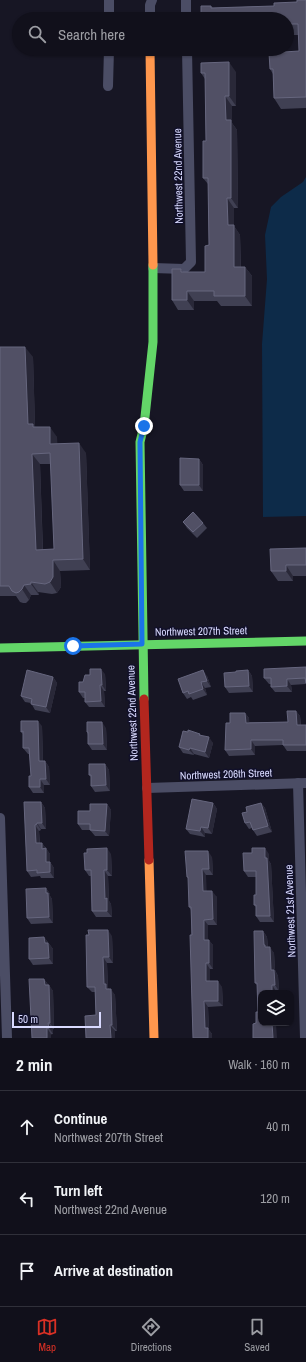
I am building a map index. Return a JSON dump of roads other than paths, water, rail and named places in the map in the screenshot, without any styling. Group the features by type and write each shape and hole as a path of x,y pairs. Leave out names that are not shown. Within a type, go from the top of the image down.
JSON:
{"street":[{"path":"109,0 109,12"},
{"path":"150,12 152,0"},
{"path":"186,0 186,12"},
{"path":"108,86 109,56"},
{"name":"Northwest 22nd Avenue","path":"150,56 153,342 144,426 140,442 142,644 154,1038"},
{"name":"Northwest 22nd Avenue","path":"153,268 184,269 191,262 187,56"},
{"name":"Northwest 207th Street","path":"0,648 306,641"},
{"name":"Northwest 206th Street","path":"147,788 302,783"},
{"name":"Northwest 21st Avenue","path":"302,783 305,1038"},
{"path":"0,818 7,1038"}],"water":[{"path":"306,177 306,516 263,517 262,344 267,279 265,235 271,207 281,197 303,182"}]}
